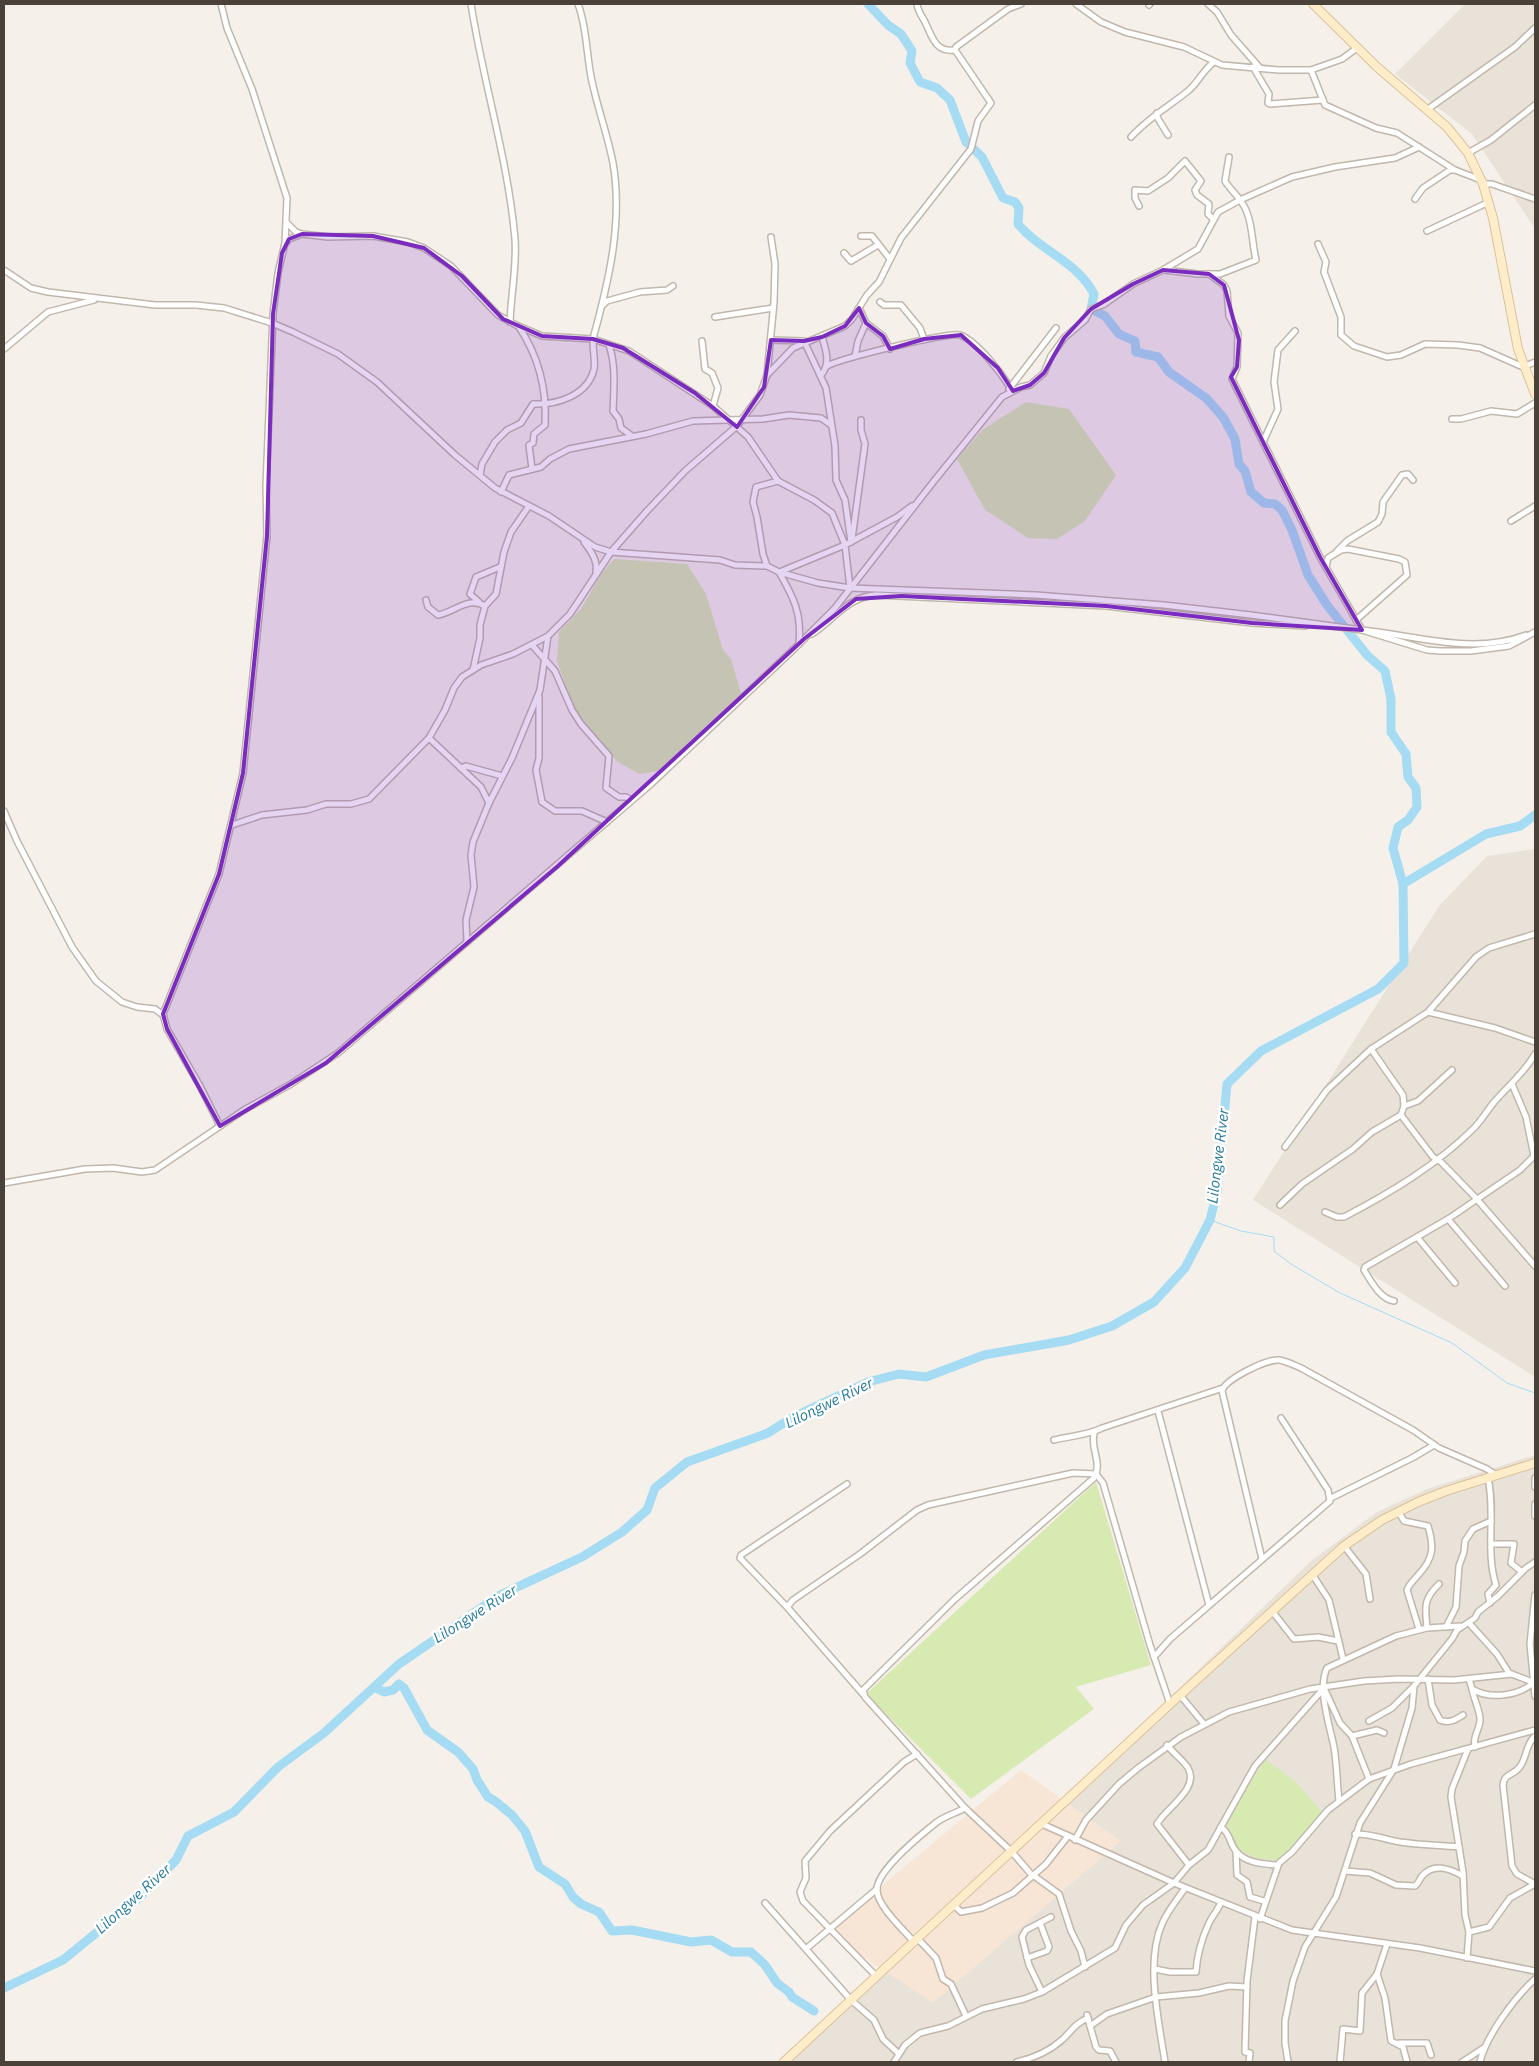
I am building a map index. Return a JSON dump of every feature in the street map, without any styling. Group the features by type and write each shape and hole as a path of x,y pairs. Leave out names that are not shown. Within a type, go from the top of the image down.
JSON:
{"main road":[{"path":"1313,4 1357,48 1447,127 1468,153 1489,202 1523,367 1535,394"},
{"path":"784,2062 1170,1704 1344,1546 1371,1526 1398,1511 1446,1491 1535,1463"}],"street":[{"path":"220,1126 200,1086 167,1029 163,1015 220,874 243,773 267,536 266,486 272,322 287,223 287,198 252,89 228,28 221,4"},
{"path":"471,4 479,59 508,194 515,240 510,322"},
{"path":"480,475 482,464 495,442 507,430 521,423 533,404 569,398 583,391 594,368 593,340 602,305 615,236 617,204 612,156 606,128 592,84 584,24 578,4"},
{"path":"771,340 804,341 822,337 845,326 867,295 879,282 901,238 971,149 978,121 991,102 955,50 941,48 934,43 917,4"},
{"path":"955,50 956,47 1008,9 1021,4"},
{"path":"1077,4 1101,22 1125,32 1184,47 1214,62 1260,68 1312,70 1342,58 1357,48"},
{"path":"1208,4 1218,12 1231,35 1260,68"},
{"path":"1428,109 1515,47 1535,28"},
{"path":"1131,137 1145,121 1190,89 1202,73 1214,62"},
{"path":"1253,67 1269,94 1268,103 1270,104 1323,100"},
{"path":"1312,70 1325,105 1376,128 1397,133 1412,140 1419,147 1455,170 1482,182 1535,200"},
{"path":"1468,153 1490,140 1535,105"},
{"path":"1157,113 1157,117 1168,135"},
{"path":"1002,397 1020,387 1030,385 1044,373 1051,356 1064,338 1086,320 1091,309 1120,295 1133,284 1163,270 1198,248 1218,212 1292,177 1335,167 1395,158 1419,147"},
{"path":"1163,270 1209,274 1227,272 1256,260 1248,217 1240,200 1225,181 1229,157"},
{"path":"1139,206 1135,198 1135,190 1148,191 1168,178 1185,162 1201,181 1195,190 1197,195 1209,204 1208,214 1212,220"},
{"path":"1415,199 1423,188 1450,170 1455,170"},
{"path":"1427,231 1489,202"},
{"path":"287,223 296,232 302,234 328,237 373,236 399,239 424,248 451,266 471,285 490,308 519,327 542,336 593,340 623,348 713,406 737,426 756,447 778,481 814,500 832,513 845,545 850,588"},
{"path":"285,243 289,239 302,234"},
{"path":"860,236 872,236 890,259"},
{"path":"232,825 262,815 308,810 326,804 351,804 369,799 429,738 445,710 454,688 462,677 473,670 532,645 548,636 570,614 611,552 685,470 742,421 760,395 767,375 774,308 775,264 771,237"},
{"path":"1318,244 1326,262 1324,272 1341,317 1341,335 1354,346 1387,357 1401,355 1425,344 1458,345 1480,348 1523,367 1535,362"},
{"path":"844,253 851,261 878,245"},
{"path":"4,270 31,288 97,300 224,308 272,322 338,354 377,382 501,492 549,516 596,547 611,552 720,560 735,565 767,566 779,572 850,588 1036,595 1164,605 1266,617 1333,628"},
{"path":"1209,274 1224,285 1227,291 1230,316 1239,340 1237,367 1232,378 1326,567 1362,630 1427,650 1453,652 1509,646 1535,632"},
{"path":"602,305 607,301 640,292 667,290 673,286"},
{"path":"4,349 48,312 97,300"},
{"path":"880,302 884,305 901,305 920,328 924,339"},
{"path":"715,317 774,308"},
{"path":"859,308 866,323 883,336 890,349"},
{"path":"855,356 858,342 866,323"},
{"path":"519,327 534,350 546,403 545,425 534,434 533,443 529,445 532,469"},
{"path":"4,1184 85,1169 113,1168 148,1172 163,1166 220,1126 326,1063 607,822 799,645 835,608 1056,328"},
{"path":"1263,442 1278,409 1274,382 1278,350 1295,331"},
{"path":"827,366 855,356 890,349 924,339 956,334 963,336 998,368 1010,387"},
{"path":"821,376 827,366 827,354 822,337"},
{"path":"702,341 705,369 712,373 718,388 713,406"},
{"path":"767,375 793,348 804,341"},
{"path":"804,341 821,376 829,404 835,446 836,480 845,500 851,542"},
{"path":"609,345 614,367 612,372 615,392 613,411 619,419 621,428 632,436"},
{"path":"1452,419 1470,418 1491,411 1517,414 1535,403"},
{"path":"501,492 509,475 541,467 562,451 693,421 742,421 789,415 821,418 831,425"},
{"path":"851,542 865,452 861,420"},
{"path":"1335,553 1346,541 1378,522 1382,514 1383,502 1402,475 1408,474 1413,480"},
{"path":"767,566 761,548 753,497 756,487 778,481"},
{"path":"779,572 790,570 851,542 898,517 918,502"},
{"path":"473,670 485,606 496,594 500,567 511,532 529,506"},
{"path":"1511,521 1535,506"},
{"path":"582,538 593,554 597,568 595,575"},
{"path":"1326,567 1328,558 1335,553 1341,550 1356,549 1399,558 1405,562 1407,575 1404,581 1386,592 1356,620"},
{"path":"485,606 470,594 476,577 500,567"},
{"path":"779,572 798,612 801,624 799,645"},
{"path":"804,639 822,627 847,604 861,598 876,595 1106,606 1252,624 1362,630 1444,643 1475,644 1517,638 1535,632"},
{"path":"426,600 428,607 438,615 464,603 480,602"},
{"path":"548,636 540,690 539,758 536,770 542,802 555,811 582,811 607,822"},
{"path":"532,645 555,671 572,710 581,724 608,756 606,788 619,797 626,797 630,800"},
{"path":"466,942 466,920 474,887 471,848 489,803 540,690"},
{"path":"429,738 480,787 489,803"},
{"path":"461,768 466,766 502,776"},
{"path":"4,811 17,841 69,941 96,982 122,1002 155,1010 163,1015"},
{"path":"1285,1148 1322,1096 1371,1049 1428,1012 1468,964 1483,952 1535,934"},
{"path":"1428,1012 1495,1028 1535,1042"},
{"path":"1280,1205 1302,1184 1354,1149 1372,1132 1401,1115 1404,1098 1397,1084 1371,1049"},
{"path":"1325,1212 1337,1217 1344,1217 1391,1191 1436,1160 1472,1130 1495,1101 1528,1066 1535,1054"},
{"path":"1404,1106 1418,1100 1452,1070"},
{"path":"1394,1302 1383,1297 1364,1268 1477,1200 1520,1170 1534,1156 1526,1117 1512,1084"},
{"path":"1401,1115 1436,1160 1477,1200 1535,1266"},
{"path":"1448,1219 1506,1286"},
{"path":"1417,1237 1455,1283"},
{"path":"1054,1440 1081,1433 1094,1434 1102,1428 1223,1388 1239,1376 1263,1364 1283,1361 1301,1368 1399,1422 1434,1445 1487,1469 1497,1476"},
{"path":"1223,1388 1223,1401 1262,1559"},
{"path":"1158,1411 1209,1605"},
{"path":"1280,1418 1328,1490 1331,1498"},
{"path":"863,1694 864,1688 956,1599 1005,1554 1045,1522 1096,1474 1098,1467 1093,1443 1094,1434"},
{"path":"1154,1657 1170,1639 1331,1498 1434,1445"},
{"path":"787,1607 793,1600 860,1554 917,1510 1073,1473 1096,1474 1102,1479 1154,1657 1170,1704"},
{"path":"1488,1478 1491,1496 1492,1572 1496,1585 1488,1594 1490,1603"},
{"path":"1535,1478 1535,1487"},
{"path":"847,1484 741,1555 742,1562 787,1607 965,1808 1012,1852 1033,1875 1054,1889 1061,1898 1071,1931 1081,1951 1084,1967"},
{"path":"1535,1504 1535,1516"},
{"path":"1398,1511 1404,1521 1428,1526 1432,1538 1430,1560 1407,1590 1419,1629"},
{"path":"1446,1627 1456,1607 1455,1600 1459,1566 1464,1552 1465,1541 1473,1529 1492,1521"},
{"path":"1492,1544 1514,1544 1511,1563 1522,1572"},
{"path":"1344,1546 1366,1574 1370,1599"},
{"path":"1339,1801 1324,1688 1324,1676 1327,1668 1391,1638 1419,1629 1462,1626 1469,1623 1535,1562"},
{"path":"1312,1574 1329,1600 1343,1659"},
{"path":"1427,1628 1425,1605 1428,1595 1439,1584"},
{"path":"1535,1595 1530,1644 1535,1696"},
{"path":"1272,1611 1294,1639 1318,1637 1338,1641"},
{"path":"1469,1623 1512,1674"},
{"path":"1369,1721 1392,1708 1414,1686 1418,1679 1432,1666 1462,1626"},
{"path":"1075,1840 1086,1820 1119,1784 1167,1745 1204,1724 1237,1709 1324,1688 1375,1680 1469,1679 1512,1674 1534,1682"},
{"path":"1469,1679 1474,1703 1480,1718 1474,1738 1475,1747"},
{"path":"1428,1680 1432,1705 1440,1720 1445,1722 1453,1721 1463,1715"},
{"path":"1472,1690 1488,1696 1505,1694 1522,1690 1534,1682"},
{"path":"1288,2062 1284,2032 1288,2002 1305,1947 1315,1934 1336,1897 1355,1834 1394,1769 1412,1708 1414,1686"},
{"path":"1324,1688 1340,1723 1352,1736 1369,1779"},
{"path":"765,1903 807,1948 851,2000 874,2020 883,2039 897,2059 905,2045 920,2033 948,2026 966,2016 1042,1992 1115,1948 1126,1925 1136,1912 1148,1900 1174,1883 1189,1865 1208,1850 1255,1766 1324,1688"},
{"path":"1180,1695 1204,1724"},
{"path":"1352,1736 1377,1730 1384,1733"},
{"path":"1250,2062 1250,2053 1245,2052 1247,1987 1258,1918 1277,1865 1292,1852 1328,1810 1369,1779 1394,1769 1535,1730"},
{"path":"1535,1736 1528,1746 1520,1768 1506,1777 1503,1785 1512,1866 1517,1874 1535,1884"},
{"path":"1167,1745 1190,1770 1190,1780 1184,1793 1157,1824 1189,1865"},
{"path":"1467,1958 1469,1932 1465,1915 1463,1876 1451,1797 1468,1749"},
{"path":"876,1977 801,1897 800,1892 806,1878 805,1861 830,1831 904,1762 917,1754"},
{"path":"807,1948 877,1889 885,1872 902,1852 939,1821 965,1808"},
{"path":"1042,1824 1185,1888 1292,1930 1420,1948 1535,1971"},
{"path":"1221,1828 1231,1837 1236,1852 1237,1874 1247,1882 1250,1897 1264,1901"},
{"path":"1355,1834 1373,1834 1388,1840 1459,1847"},
{"path":"954,1905 964,1912 982,1908 1013,1893 1051,1859 1068,1836"},
{"path":"1236,1852 1256,1864 1277,1865"},
{"path":"1345,1871 1370,1873 1396,1885 1417,1885 1424,1874 1441,1867 1450,1869 1463,1876"},
{"path":"1469,1932 1489,1927 1510,1898 1535,1884"},
{"path":"1166,2062 1156,1997 1156,1942 1170,1908 1185,1888"},
{"path":"877,1889 884,1907 936,1958 943,1979 951,1984 966,2016"},
{"path":"1155,1969 1170,1972 1196,1972 1196,1959 1208,1925 1217,1913 1221,1902"},
{"path":"1042,1992 1027,1958 1022,1941 1023,1933 1051,1917"},
{"path":"1027,1958 1047,1950 1049,1947 1040,1922"},
{"path":"1340,2062 1343,2029 1360,2031 1362,1993 1377,1974 1387,1944"},
{"path":"1377,1974 1385,1998 1391,2041 1398,2043 1427,2042 1431,2055"},
{"path":"1480,2062 1485,2047 1508,2011 1535,1979"},
{"path":"1090,2026 1107,2014 1156,1997 1199,1993 1229,1986 1247,1987"},
{"path":"1017,2062 1048,2050 1065,2037 1075,2024 1087,2017 1096,2047 1099,2050 1110,2051 1116,2062"},
{"path":"1398,2043 1403,2047 1407,2062"},
{"path":"1462,2062 1485,2047"}],"highlighted area":[{"path":"302,234 373,236 424,248 462,276 503,319 542,336 593,339 623,348 695,393 737,427 764,387 771,340 804,341 822,337 845,326 859,308 866,323 883,336 890,349 924,339 961,335 998,368 1013,391 1030,385 1044,373 1064,338 1091,309 1133,284 1163,270 1209,274 1224,285 1239,340 1237,367 1231,377 1320,557 1362,630 1252,623 1106,606 901,596 856,599 804,639 558,866 326,1063 220,1126 167,1029 163,1014 219,874 243,773 267,536 273,314 282,253 289,239"}],"shaded area":[{"path":"1465,4 1535,4 1535,229 1472,134 1395,74"},
{"path":"1535,849 1535,1377 1253,1200 1439,906 1487,856"},
{"path":"1535,1455 1535,2062 788,2062 949,1911 1311,1561 1377,1512 1427,1489"},
{"path":"1021,1770 1121,1841 933,2003 830,1935 821,1936"}],"green space":[{"path":"1026,402 1069,409 1116,475 1085,521 1057,539 1028,538 985,510 957,459 982,430"},
{"path":"614,559 687,564 706,594 723,650 731,659 741,693 658,771 639,774 618,762 596,738 573,706 557,661 559,632 581,609 602,573"},
{"path":"1096,1482 1151,1665 1076,1687 1094,1709 971,1799 866,1694"},
{"path":"1265,1759 1296,1782 1323,1813 1279,1861 1257,1858 1238,1850 1226,1823"}],"waterway":[{"path":"868,4 888,25 901,34 912,51 910,63 920,82 937,88 950,100 966,142 982,157 1003,198 1015,202 1019,208 1018,224 1037,242 1068,264 1087,283 1094,294 1091,309 1105,316 1119,334 1135,341 1136,352 1158,357 1169,372 1206,398 1223,417 1235,439 1239,464 1245,471 1251,492 1264,503 1275,504 1282,510 1292,530 1308,575 1327,605 1367,655 1385,671 1391,699 1391,732 1406,754 1408,777 1416,788 1417,807 1408,820 1398,827 1393,848 1403,884"},
{"name":"Lilongwe River","path":"4,1988 63,1960 139,1898 176,1860 188,1836 234,1812 278,1767 324,1733 399,1664 500,1595 582,1557 622,1532 647,1510 655,1488 687,1462 768,1433 793,1417 868,1382 899,1374 926,1377 984,1355 1069,1340 1112,1326 1154,1302 1185,1268 1210,1220 1217,1192 1227,1084 1261,1051 1378,989 1404,963 1403,884 1486,834 1520,826 1535,815"},
{"path":"1210,1220 1241,1231 1274,1237 1274,1251 1291,1264 1340,1293 1452,1343 1507,1383 1535,1393"},
{"path":"376,1688 384,1692 393,1690 399,1684 404,1688 427,1730 458,1752 473,1769 477,1780 488,1797 512,1815 525,1831 539,1867 565,1884 573,1897 581,1904 599,1912 612,1931 632,1930 691,1942 711,1940 732,1952 751,1952 765,1965 777,1983 789,1992 792,1997 814,2011"}]}
